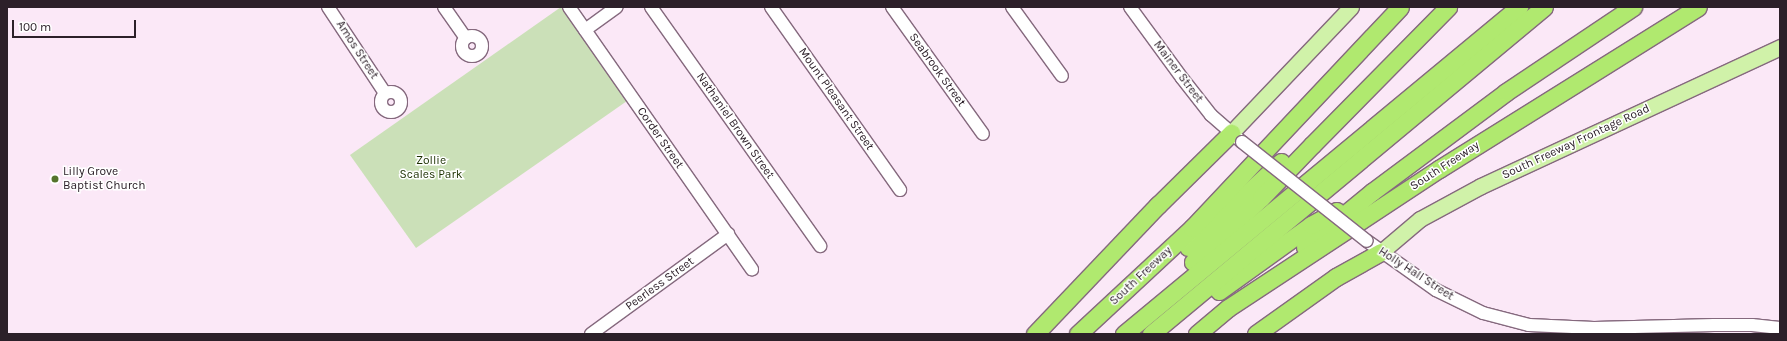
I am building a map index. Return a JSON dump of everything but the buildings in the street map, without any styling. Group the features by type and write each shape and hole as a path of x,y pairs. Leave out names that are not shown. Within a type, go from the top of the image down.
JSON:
{"highway":[{"name":"South Freeway","path":"1078,334 1192,228 1400,7"},
{"path":"1148,313 1171,283 1262,198 1385,69 1448,7"},
{"path":"1124,334 1519,7"},
{"path":"1151,334 1544,7"},
{"path":"1228,308 1372,192 1506,92 1633,7"},
{"name":"South Freeway","path":"1197,334 1228,308 1439,169 1698,7"},
{"path":"1083,334 1130,297 1385,69"},
{"path":"1035,334 1158,205 1237,137"},
{"path":"1161,334 1311,225 1372,192"},
{"path":"1256,334 1336,277 1381,252"}],"main road":[{"path":"1237,137 1351,7"},
{"name":"South Freeway Frontage Road","path":"1381,252 1420,219 1482,186 1780,47"}],"street":[{"name":"Amos Street","path":"328,7 386,94"},
{"path":"444,7 466,38"},
{"name":"Corder Street","path":"569,7 752,269"},
{"path":"585,30 617,7"},
{"name":"Nathaniel Brown Street","path":"651,7 820,246"},
{"name":"Mount Pleasant Street","path":"771,7 900,190"},
{"name":"Seabrook Street","path":"892,7 983,134"},
{"path":"1012,7 1062,76"},
{"name":"Mainer Street","path":"1130,7 1211,115 1237,137"},
{"name":"Holly Hall Street","path":"1237,137 1381,252 1436,290 1483,313 1529,326 1593,331 1710,329 1752,325 1780,328"},
{"name":"Peerless Street","path":"591,334 728,234"}],"green space":[{"name":"Zollie Scales Park","path":"561,7 627,101 416,248 350,155"}],"place":[{"name":"Lilly Grove Baptist Church","path":"55,179"}]}
